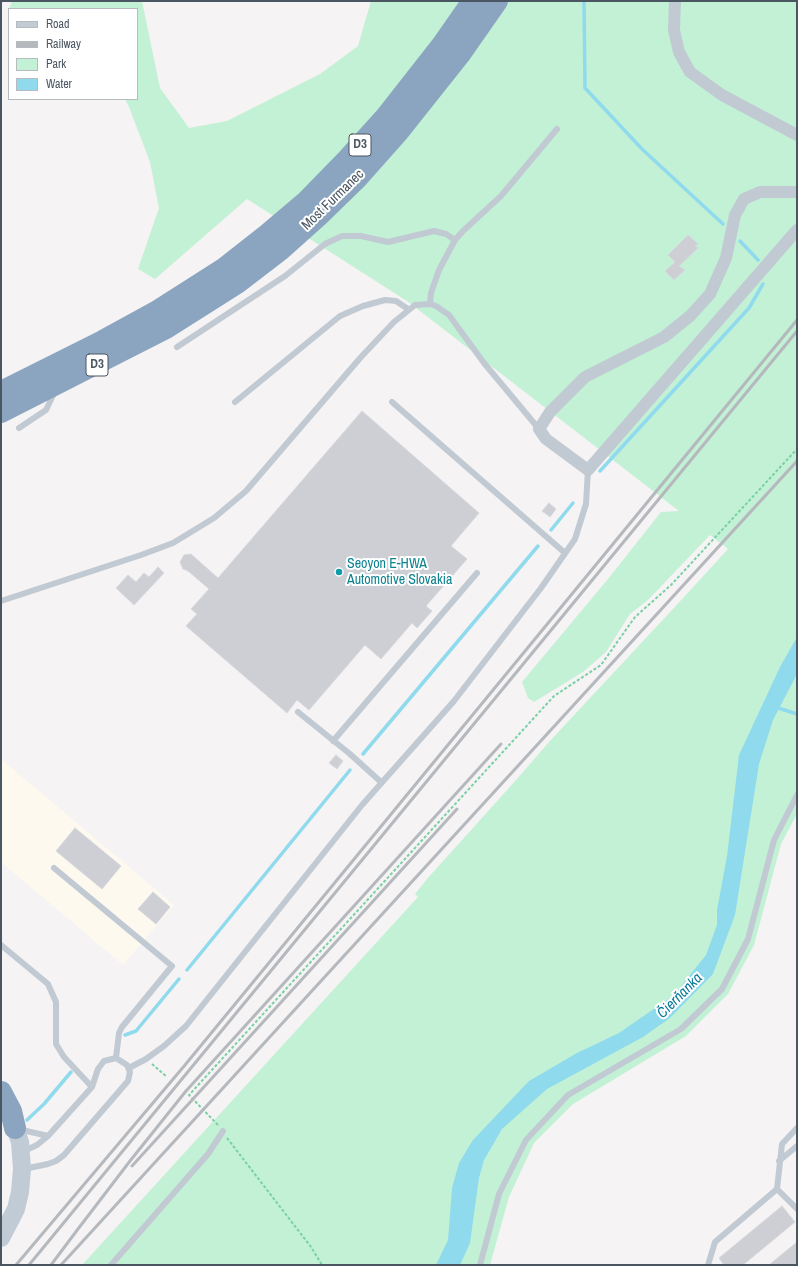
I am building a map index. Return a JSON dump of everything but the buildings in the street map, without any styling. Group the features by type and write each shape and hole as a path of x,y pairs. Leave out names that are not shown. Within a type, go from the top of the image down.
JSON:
{"highway":[{"name":"Most Furmanec","path":"1,392 103,341 156,312 225,268 306,202 347,160 408,91 473,1"},
{"name":"Most Furmanec","path":"58,384 166,328 237,283 313,221 343,192 423,102 460,54 497,1"},
{"name":"D3","path":"1,412 58,384"},
{"path":"10,425 26,399"},
{"path":"1,1092 11,1111 15,1128"},
{"path":"1,1108 15,1128"}],"street":[{"path":"675,1 674,30 679,52 690,72 722,95 797,135"},
{"path":"797,192 760,192 744,199 735,216 726,258 710,294 690,316 664,337 585,377 550,412 539,429 546,439 588,470 797,230"},
{"path":"1,1238 16,1209 20,1192 22,1161 15,1128"}],"lane":[{"path":"430,304 431,293 439,270 456,240 463,231 501,196 557,129"},
{"path":"177,347 285,276 320,248 342,236 361,236 388,242 434,231 446,234 456,240"},
{"path":"235,402 340,316 363,306 385,300 396,301 408,309"},
{"path":"1,601 141,555 178,540 214,518 246,491 361,357 408,309 415,305 430,304 436,306 449,316 484,363 539,429"},
{"path":"10,425 46,410 58,384"},
{"path":"392,402 565,552"},
{"path":"129,1068 146,1059 164,1046 186,1026 381,782 454,701 541,588 575,539 586,504 588,470"},
{"path":"333,741 477,573"},
{"path":"298,712 381,782"},
{"path":"480,1265 500,1194 526,1140 568,1095 681,1029 722,989 748,939 774,840 797,795"},
{"path":"54,868 172,966 122,1027 119,1033 116,1058"},
{"path":"1,944 48,984 56,1002 56,1044 64,1057 92,1087"},
{"path":"116,1058 124,1062 129,1068 128,1081 64,1155 56,1161 48,1164 22,1161 48,1136 92,1087 101,1063 107,1059 116,1058"},
{"path":"15,1128 48,1136"},
{"path":"708,1265 715,1242 777,1189 782,1144 797,1128"},
{"path":"111,1265 151,1217 203,1160 223,1131"},
{"path":"779,1161 797,1146"},
{"path":"777,1189 797,1209"}],"path":[{"path":"322,1265 311,1247 212,1116 189,1094 554,696 601,665 635,618 671,585 797,449"},
{"path":"146,1059 167,1077"}],"shaded area":[{"path":"1,759 174,905 123,965 1,862"}],"green space":[{"path":"12,1 142,1 160,88 189,128 227,121 320,74 358,46 371,1 797,1 797,814 781,844 754,945 728,994 686,1036 573,1104 534,1143 509,1197 490,1265 82,1265 418,897 415,894 427,879 549,742 728,549 710,535 648,600 630,614 606,652 583,672 534,702 528,698 522,682 608,579 661,512 679,511 407,301 247,199 155,279 138,269 159,208 150,162 126,100 138,100 138,8 9,8"}],"water":[{"name":"Čierňanka","path":"797,637 797,674 773,720 759,764 735,915 713,974 670,1018 643,1037 547,1089 502,1129 484,1160 479,1178 470,1243 460,1265 436,1265 448,1240 452,1188 459,1163 473,1140 529,1081 577,1053 619,1033 674,995 706,955 717,925 717,910 727,856 739,755 780,667"}],"waterway":[{"path":"584,1 585,88 642,149 723,224"},
{"path":"740,241 758,260"},
{"path":"600,471 749,308 763,284"},
{"path":"551,530 573,503"},
{"path":"363,754 538,546"},
{"path":"775,707 797,714"},
{"path":"187,970 350,770"},
{"path":"125,1035 136,1031 179,979"},
{"path":"27,1120 44,1104 71,1072"}],"railway":[{"path":"16,1265 185,1065 797,320"},
{"path":"29,1265 797,331"},
{"path":"61,1265 797,461"},
{"path":"78,1229 186,1091 501,744"},
{"path":"132,1166 457,809"},
{"path":"51,1265 81,1225"}],"place":[{"name":"Seoyon E-HWA Automotive Slovakia","path":"339,572"}]}
